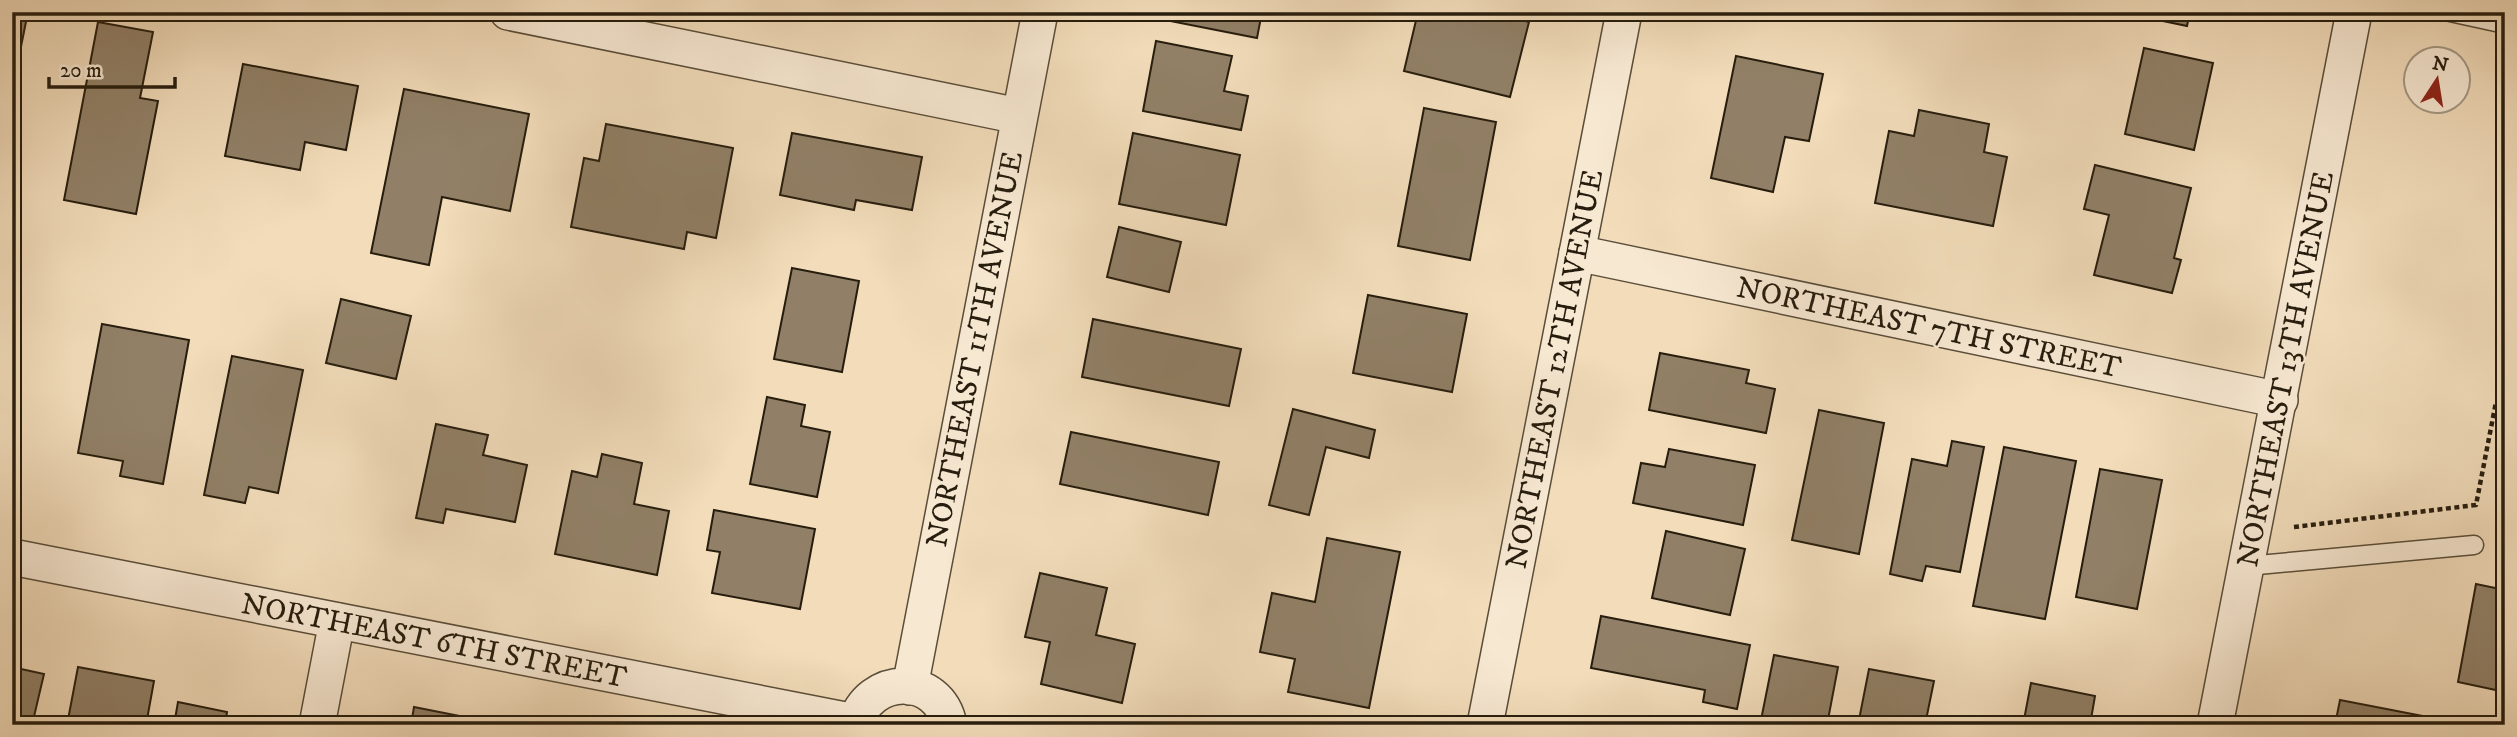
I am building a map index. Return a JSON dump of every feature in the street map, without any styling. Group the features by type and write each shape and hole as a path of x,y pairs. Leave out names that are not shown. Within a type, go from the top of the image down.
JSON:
{"street":[{"path":"508,12 1019,116"},
{"name":"NORTHEAST 11TH AVENUE","path":"910,687 1040,12"},
{"name":"NORTHEAST 12TH AVENUE","path":"1485,725 1624,12"},
{"name":"NORTHEAST 13TH AVENUE","path":"2215,725 2354,12"},
{"name":"NORTHEAST 7TH STREET","path":"1577,253 2280,400"},
{"name":"NORTHEAST 6TH STREET","path":"12,557 855,724"},
{"path":"317,725 337,621"},
{"path":"855,724 870,696 884,689 910,687 928,692 940,704 949,725"}],"lane":[{"path":"2450,12 2505,24"},
{"path":"2246,566 2474,545"}],"path":[{"path":"2294,527 2476,505 2496,402 2505,404"}],"building":[{"path":"12,12 28,12 12,91"},
{"path":"1161,12 1262,12 1257,38 1160,19"},
{"path":"1418,12 1488,12 1529,22 1510,97 1404,71"},
{"path":"2120,12 2190,12 2187,26"},
{"path":"98,22 153,32 140,98 158,101 136,214 64,200"},
{"path":"1156,41 1232,56 1224,91 1248,96 1241,130 1143,111"},
{"path":"2144,48 2213,63 2194,150 2125,134"},
{"path":"1736,56 1823,74 1809,141 1785,137 1773,192 1711,178"},
{"path":"243,64 358,86 346,150 305,142 300,170 225,156"},
{"path":"404,89 529,114 510,211 442,197 429,265 371,253"},
{"path":"1424,108 1496,122 1470,260 1398,246"},
{"path":"1919,110 1989,124 1984,152 2007,157 1993,226 1875,203 1889,131 1914,136"},
{"path":"606,124 733,148 716,238 687,232 684,249 571,227 584,158 599,161"},
{"path":"792,133 922,157 912,210 856,200 854,210 780,195"},
{"path":"1133,133 1240,155 1226,225 1119,204"},
{"path":"2095,165 2191,188 2174,258 2181,260 2172,293 2094,275 2109,215 2084,209"},
{"path":"1119,227 1181,242 1169,292 1107,277"},
{"path":"792,268 859,281 842,372 774,359"},
{"path":"1368,295 1467,314 1452,392 1353,373"},
{"path":"341,299 411,316 396,379 326,363"},
{"path":"1093,319 1241,349 1229,406 1082,377"},
{"path":"102,324 189,340 163,484 120,476 123,461 78,453"},
{"path":"1660,353 1749,370 1746,383 1775,389 1766,433 1649,410"},
{"path":"232,356 303,370 278,493 249,487 245,503 204,495"},
{"path":"767,397 805,405 801,426 830,432 817,497 750,484"},
{"path":"1293,409 1375,430 1369,458 1326,447 1309,515 1269,505"},
{"path":"1819,410 1884,423 1859,554 1792,540"},
{"path":"436,424 488,435 483,455 527,465 515,522 446,509 443,523 416,518"},
{"path":"1071,432 1219,462 1208,515 1060,484"},
{"path":"1952,441 1984,447 1960,572 1926,566 1922,581 1890,574 1912,459 1947,466"},
{"path":"2004,447 2076,461 2045,619 1973,606"},
{"path":"1669,449 1755,465 1743,525 1633,503 1641,463 1665,467"},
{"path":"602,454 642,463 634,504 669,511 657,575 555,554 572,471 597,477"},
{"path":"2100,469 2162,480 2137,609 2076,597"},
{"path":"714,510 815,529 800,609 712,593 720,552 707,550"},
{"path":"1666,531 1745,549 1730,615 1652,598"},
{"path":"1327,538 1400,552 1369,708 1288,692 1295,659 1260,652 1272,593 1315,602"},
{"path":"1040,573 1107,588 1096,635 1135,644 1122,703 1041,684 1050,642 1025,637"},
{"path":"2476,584 2505,590 2505,692 2458,682"},
{"path":"1601,616 1750,645 1737,709 1703,702 1705,690 1591,668"},
{"path":"1774,655 1838,667 1827,725 1760,725"},
{"path":"12,667 44,674 32,725 12,725"},
{"path":"78,667 154,681 146,725 67,725"},
{"path":"1869,669 1934,681 1925,725 1858,725"},
{"path":"2031,683 2095,696 2090,725 2023,725"},
{"path":"2340,700 2433,718 2467,725 2335,725"},
{"path":"178,702 227,712 225,725 174,725"},
{"path":"414,707 505,725 411,725"}]}
